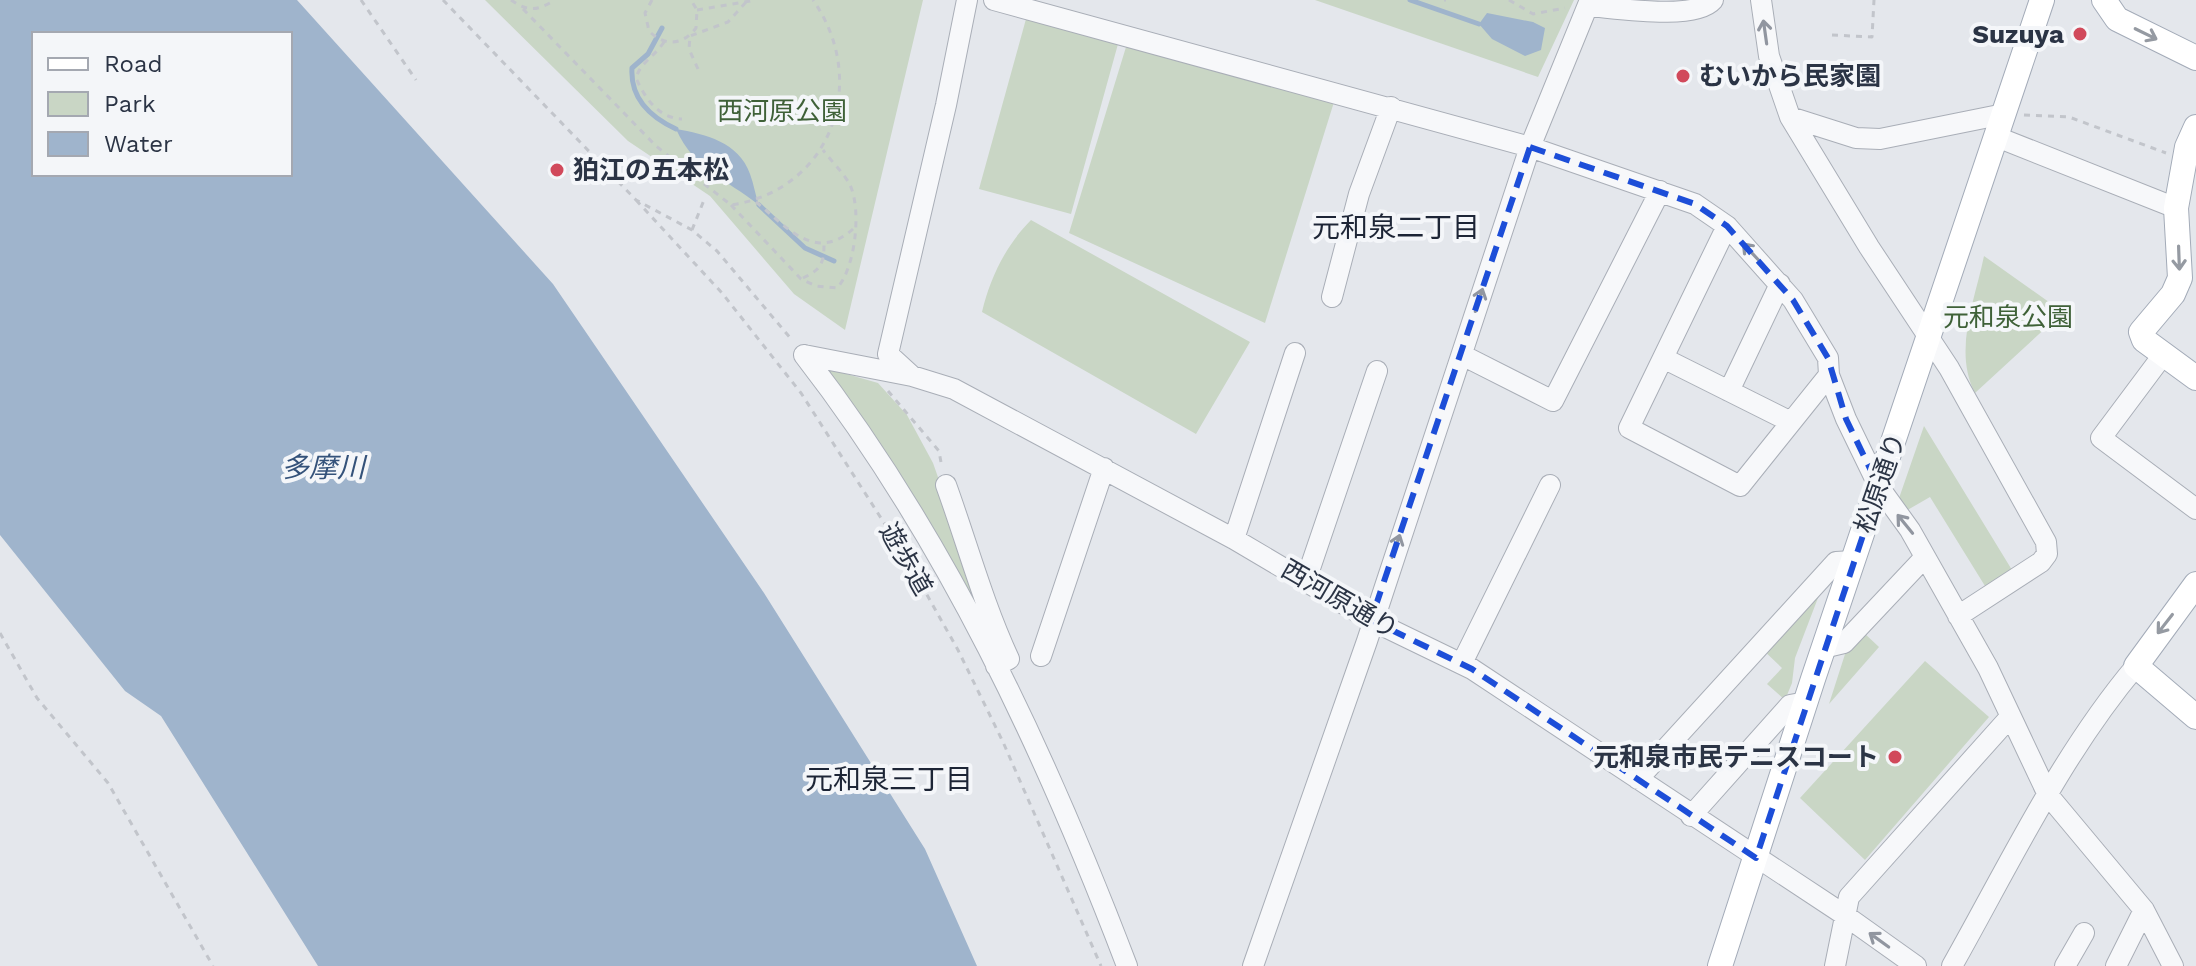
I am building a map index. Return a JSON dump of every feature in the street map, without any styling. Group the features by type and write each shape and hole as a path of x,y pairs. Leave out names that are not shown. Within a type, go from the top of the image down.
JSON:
{"main road":[{"name":"松原通り","path":"1720,966 1823,648 2042,0"},
{"path":"2104,0 2117,19 2196,58"},
{"path":"2196,127 2176,208 2180,278 2173,294 2143,324 2141,332 2144,340 2196,378"},
{"path":"2193,594 2136,666 2196,717"}],"street":[{"path":"912,376 888,354 967,0"},
{"path":"994,0 1530,147 1695,204 1727,226 1780,284 1828,358 1829,375 1879,487 1925,557 1998,687 2048,795 2144,910 2173,966"},
{"path":"1253,966 1367,641 1371,620 1530,147 1589,3 1679,11 1701,9 1713,0"},
{"path":"1761,0 1769,56 1790,117 1949,368 2048,548 2041,562 1958,616"},
{"path":"1332,297 1359,194 1391,107"},
{"path":"1790,117 1856,138 1880,139 2000,125 2176,208"},
{"path":"1462,355 1553,401 1660,191"},
{"path":"1727,226 1629,428 1740,486 1789,421 1829,375"},
{"path":"1729,391 1780,284"},
{"path":"1234,539 1295,353"},
{"path":"804,355 838,399 915,518 996,666 1127,966"},
{"name":"西河原通り","path":"804,355 912,376 954,389 1234,539 1371,620 1462,663 1843,914 1916,966"},
{"path":"2163,355 2101,438 2196,509"},
{"path":"1663,358 1789,421"},
{"path":"1306,580 1377,371"},
{"path":"1041,656 1104,468"},
{"path":"946,485 983,585 988,613 1009,659 996,666"},
{"path":"1462,663 1550,485"},
{"path":"1823,648 1844,643 1925,557"},
{"path":"1638,779 1836,562 1853,561"},
{"path":"1952,966 2048,795 2098,717 2136,666"},
{"path":"1691,816 1790,705 1806,702"},
{"path":"1835,966 1843,914 1849,897 2010,717"},
{"path":"2116,966 2144,910"},
{"path":"2065,966 2084,933"}],"path":[{"path":"361,0 416,80"},
{"name":"遊歩道","path":"443,0 722,293 801,393 904,554 958,650 1003,742 1101,966"},
{"path":"511,0 656,146 731,205 801,279 816,286 837,288 848,276 855,228 851,187 823,150"},
{"path":"523,9 534,11 555,0"},
{"path":"652,0 646,23 649,31 664,42 682,41 728,22 747,1"},
{"path":"691,0 697,10 696,28 690,36 689,49 698,69"},
{"path":"697,10 756,0"},
{"path":"731,205 756,202 784,185 823,150 836,122 838,61 833,37 813,0"},
{"path":"1509,0 1533,14 1589,3"},
{"path":"1832,35 1872,37 1874,0"},
{"path":"664,42 654,57 639,68 636,78 649,102 673,119 682,119"},
{"path":"2000,125 2069,117 2190,160"},
{"path":"636,200 692,230 754,291 804,355"},
{"path":"692,230 704,200"},
{"path":"756,202 800,237 824,245 840,241 855,228"},
{"path":"801,279 818,271 824,261 824,245"},
{"path":"860,368 901,404 939,451 946,485"},
{"path":"0,633 37,698 108,783 213,966"}],"highlighted area":[{"path":"1530,147 1695,204 1727,226 1793,300 1828,358 1846,419 1879,487 1756,858 1472,669 1371,620"}],"green space":[{"name":"西河原公園","path":"485,0 923,0 845,330 794,294 710,196 628,141"},
{"path":"1315,0 1574,0 1538,77"},
{"path":"1026,19 1118,44 1071,214 979,189"},
{"path":"1126,47 1334,102 1265,323 1069,233"},
{"path":"1031,220 1250,342 1196,434 982,312 1000,263"},
{"name":"元和泉公園","path":"1984,256 2063,312 1975,393 1969,377 1966,343"},
{"path":"822,367 878,383 907,415 933,463 958,534 977,610 882,446"},
{"path":"1924,426 2012,570 1985,586 1930,497 1904,512 1897,504"},
{"path":"1821,590 1795,658 1792,683 1785,700 1767,684 1782,668 1761,648"},
{"path":"1863,632 1879,647 1829,704 1846,651"},
{"name":"元和泉市民テニスコート","path":"1925,661 1989,717 1865,860 1800,798"}],"water":[{"name":"多摩川","path":"0,0 297,0 553,284 764,593 925,849 977,966 318,966 161,716 125,691 0,535"},
{"path":"1487,13 1533,22 1545,28 1541,50 1525,56 1492,39 1479,24"},
{"path":"676,129 720,141 738,154 750,174 759,205 712,173 692,155"}],"waterway":[{"path":"1410,0 1479,24"},
{"path":"662,28 648,54 632,68 632,79 638,98 650,113 676,129"},
{"path":"759,205 805,248 834,261"}],"place":[{"name":"Suzuya","path":"2080,34"},
{"name":"むいから民家園","path":"1683,76"},
{"name":"狛江の五本松","path":"557,170"},
{"name":"元和泉市民テニスコート","path":"1895,757"}],"district":[{"name":"元和泉二丁目","path":"1396,227"},
{"name":"元和泉三丁目","path":"889,779"}]}
